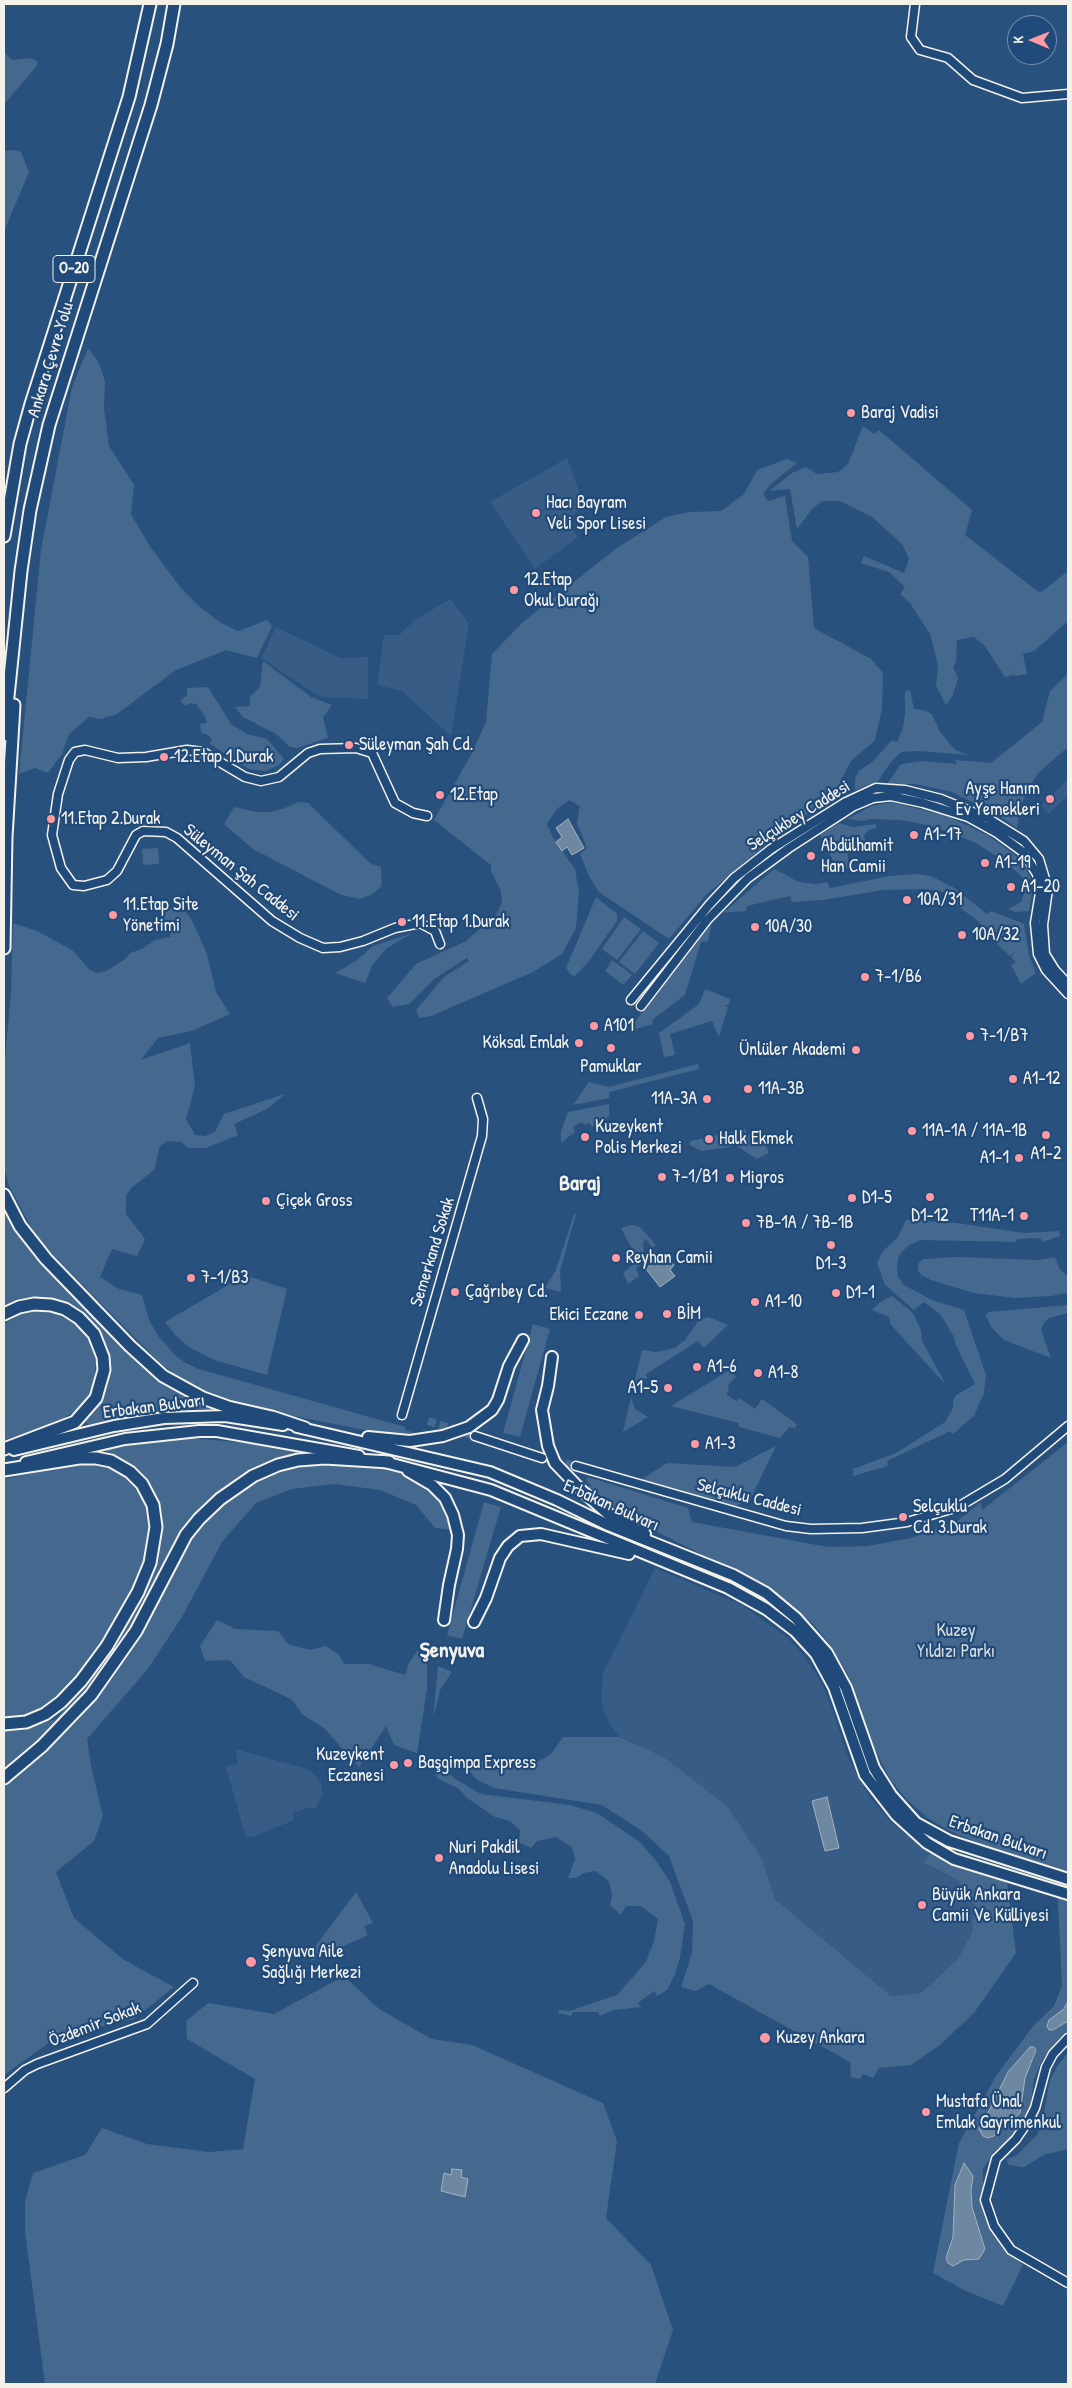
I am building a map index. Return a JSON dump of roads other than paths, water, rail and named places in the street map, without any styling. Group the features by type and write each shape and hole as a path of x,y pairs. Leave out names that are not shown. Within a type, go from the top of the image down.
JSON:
{"highway":[{"name":"Ankara Çevre Yolu","path":"4,536 20,444 129,96 150,4"},
{"name":"Ankara Çevre Yolu","path":"4,735 21,571 30,510 42,458 57,396 151,105 167,44 174,4"},
{"path":"4,507 20,444"},
{"path":"4,948 6,818 17,663 26,569 42,458"},
{"path":"4,1195 20,1226 46,1259 163,1376 180,1387 217,1403 272,1417 305,1428 410,1441 443,1436 469,1427 492,1410 498,1400 509,1366 523,1340"},
{"path":"4,1314 19,1307 34,1304 51,1305 65,1309 79,1318 94,1334 103,1357 104,1370 96,1398 75,1422 4,1451"},
{"path":"552,1358 542,1410 548,1446 556,1463 581,1490 607,1513 688,1557"},
{"name":"Erbakan Bulvarı","path":"4,1451 114,1426 176,1417 234,1416 305,1428 490,1472 557,1500 606,1524 733,1575 766,1593 796,1618 826,1652 846,1688 874,1768 891,1796 916,1823 949,1841 1068,1879"},
{"name":"Erbakan Bulvarı","path":"4,1469 125,1439 199,1431 227,1433 389,1462 491,1490 687,1573 728,1588 766,1609 795,1631 816,1654 834,1687 865,1775 896,1816 927,1843 954,1859 1068,1894"},
{"path":"4,1469 79,1458 112,1461 130,1472 142,1484 153,1505 156,1526 150,1563 138,1592 107,1646 85,1676 61,1702 44,1714 26,1722 4,1724"},
{"path":"4,1778 42,1746 92,1695 136,1631 186,1536 198,1519 220,1499 253,1476 298,1460 325,1458 389,1462 432,1485 445,1498 453,1515 458,1535 457,1548 448,1585 444,1620"},
{"path":"474,1622 486,1598 500,1558 508,1546 520,1536 542,1534 574,1541 630,1554 687,1573"}],"street":[{"path":"915,4 911,37 920,50 948,58 973,80 1022,98 1068,94"},
{"name":"Süleyman Şah Caddesi","path":"427,816 413,813 395,803 372,753 356,748 320,749 308,753 279,777 261,781 245,777 198,752 187,750 146,757 118,758 85,750 76,752 69,760 58,794 52,835 61,868 73,885 84,886 107,880 117,871 136,835 144,831 166,832 178,838 272,921 300,938 323,948 340,947 363,941 395,928 420,923 435,931 440,944"},
{"name":"Selçukbey Caddesi","path":"631,1000 709,904 740,873 771,848 846,802 876,788 905,790 941,799 987,818 1024,842 1039,859 1048,889 1043,924 1046,954 1054,970 1068,984"},
{"name":"Selçukbey Caddesi","path":"641,1006 706,920 748,878 788,848 854,806 873,798 892,796 923,803 968,817 996,833 1023,852 1037,874 1040,893 1035,923 1038,954 1046,970 1068,994"},
{"name":"Semerkand Sokak","path":"402,1415 482,1136 483,1120 477,1098"},
{"name":"Selçuklu Caddesi","path":"576,1466 786,1526 811,1529 862,1528 907,1522 958,1507 1005,1479 1068,1426"},
{"path":"475,1436 542,1458"},
{"name":"Özdemir Sokak","path":"4,2088 25,2070 37,2064 147,2024 193,1982"},
{"path":"1068,2038 1053,2054 1046,2067 1035,2108 1029,2120 1016,2139 996,2159 985,2200 994,2226 1011,2250 1068,2283"}],"tunnel":[{"path":"428,1421 475,1436"},
{"path":"542,1458 576,1466"}],"place":[{"name":"Baraj Vadisi","path":"851,413"},
{"name":"Hacı Bayram Veli Spor Lisesi","path":"536,513"},
{"name":"12.Etap Okul Durağı","path":"514,590"},
{"name":"Süleyman Şah Cd.","path":"349,745"},
{"name":"12.Etap 1.Durak","path":"164,757"},
{"name":"12.Etap","path":"440,795"},
{"name":"Ayşe Hanım Ev Yemekleri","path":"1050,799"},
{"name":"11.Etap 2.Durak","path":"51,819"},
{"name":"A1-17","path":"914,835"},
{"name":"Abdülhamit Han Camii","path":"811,856"},
{"name":"A1-19","path":"985,863"},
{"name":"A1-20","path":"1011,887"},
{"name":"10A/31","path":"907,900"},
{"name":"11.Etap Site Yönetimi","path":"113,915"},
{"name":"11.Etap 1.Durak","path":"402,922"},
{"name":"10A/30","path":"755,927"},
{"name":"10A/32","path":"962,935"},
{"name":"7-1/B6","path":"865,977"},
{"name":"A101","path":"594,1026"},
{"name":"7-1/B7","path":"970,1036"},
{"name":"Köksal Emlak","path":"579,1043"},
{"name":"Pamuklar","path":"611,1048"},
{"name":"Ünlüler Akademi","path":"856,1050"},
{"name":"A1-12","path":"1013,1079"},
{"name":"11A-3B","path":"748,1089"},
{"name":"11A-3A","path":"707,1099"},
{"name":"11A-1A / 11A-1B","path":"912,1131"},
{"name":"A1-2","path":"1046,1135"},
{"name":"Kuzeykent Polis Merkezi","path":"585,1137"},
{"name":"Halk Ekmek","path":"709,1139"},
{"name":"A1-1","path":"1019,1158"},
{"name":"7-1/B1","path":"662,1177"},
{"name":"Migros","path":"730,1178"},
{"name":"D1-12","path":"930,1197"},
{"name":"D1-5","path":"852,1198"},
{"name":"Çiçek Gross","path":"266,1201"},
{"name":"T11A-1","path":"1024,1216"},
{"name":"7B-1A / 7B-1B","path":"746,1223"},
{"name":"D1-3","path":"831,1245"},
{"name":"Reyhan Camii","path":"616,1258"},
{"name":"7-1/B3","path":"191,1278"},
{"name":"Çağrıbey Cd.","path":"455,1292"},
{"name":"D1-1","path":"836,1293"},
{"name":"A1-10","path":"755,1302"},
{"name":"BİM","path":"667,1314"},
{"name":"Ekici Eczane","path":"639,1315"},
{"name":"A1-6","path":"697,1367"},
{"name":"A1-8","path":"758,1373"},
{"name":"A1-5","path":"668,1388"},
{"name":"A1-3","path":"695,1444"},
{"name":"Selçuklu Cd. 3.Durak","path":"903,1517"},
{"name":"Başgimpa Express","path":"408,1763"},
{"name":"Kuzeykent Eczanesi","path":"394,1765"},
{"name":"Nuri Pakdil Anadolu Lisesi","path":"439,1858"},
{"name":"Büyük Ankara Camii Ve Külliyesi","path":"922,1905"},
{"name":"Şenyuva Aile Sağlığı Merkezi","path":"251,1962"},
{"name":"Kuzey Ankara","path":"765,2038"},
{"name":"Mustafa Ünal Emlak Gayrimenkul","path":"926,2112"}],"district":[{"name":"Baraj","path":"580,1184"},
{"name":"Şenyuva","path":"452,1651"}],"park label":[{"name":"Kuzey Yıldızı Parkı","path":"956,1641"}]}
